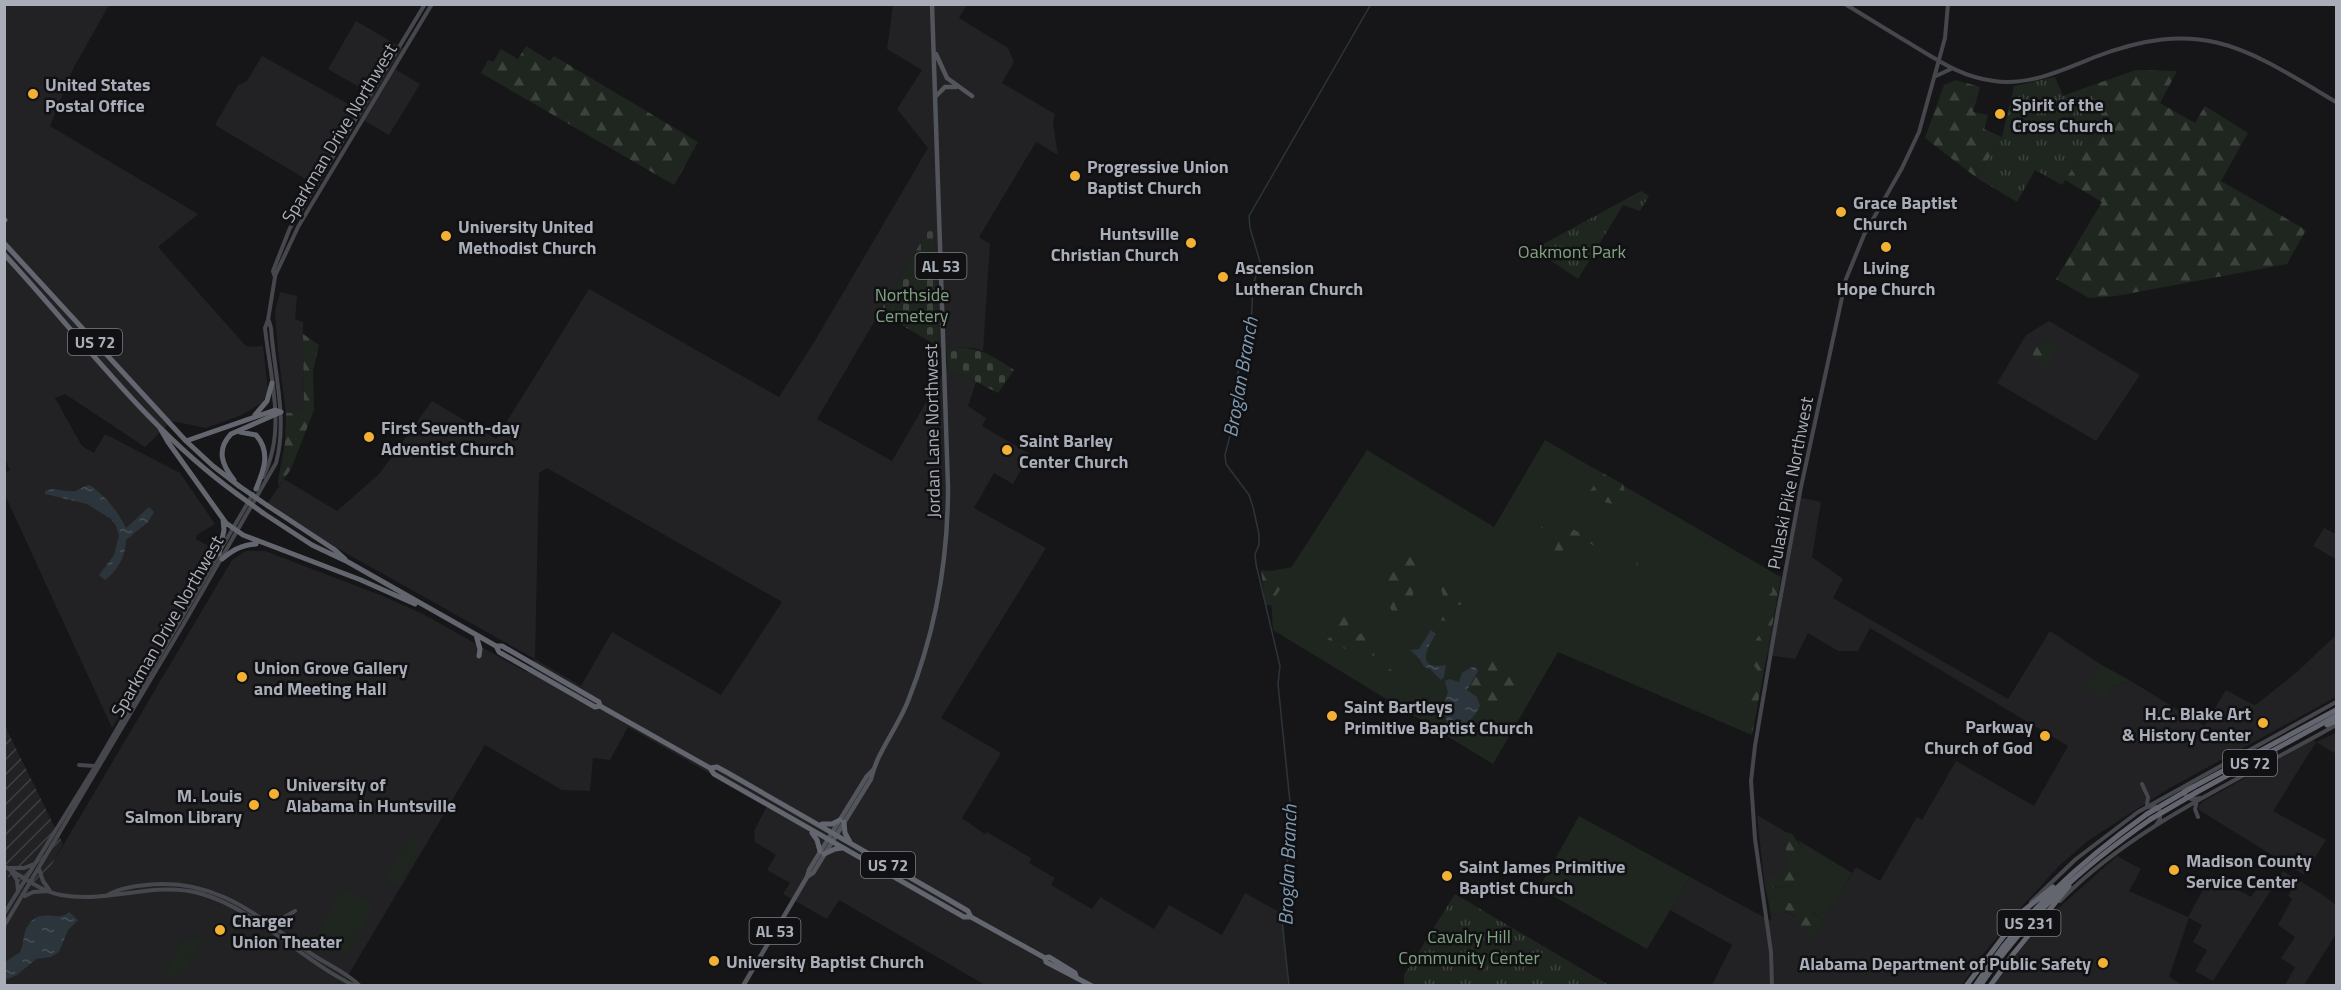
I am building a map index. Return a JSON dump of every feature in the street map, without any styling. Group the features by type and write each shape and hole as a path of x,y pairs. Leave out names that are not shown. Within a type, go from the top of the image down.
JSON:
{"highway":[{"name":"US 72","path":"4,243 186,441 239,486 335,550 348,562"},
{"name":"US 72","path":"4,254 160,428 219,482 284,528 496,646 502,646 552,678 562,680 599,702 600,706 710,768 714,774 809,829 964,917 971,917 1045,958 1049,957 1062,964 1092,986"},
{"path":"254,417 267,401 272,383"},
{"path":"186,441 254,417 277,412"},
{"path":"239,486 225,468 221,454 226,440 277,412"},
{"path":"160,428 222,518 249,539 354,577 445,618"},
{"path":"238,432 256,435 264,448 265,463 256,489"},
{"path":"221,556 224,530 222,518"},
{"name":"US 72","path":"284,528 316,544 322,542"},
{"path":"221,556 245,544 260,544"},
{"path":"476,635 480,649 479,656"},
{"name":"US 72","path":"496,646 499,652 541,675 551,676 595,707 600,706"},
{"name":"US 72","path":"1966,986 2024,909 2147,814 2303,731 2337,706"},
{"path":"2303,731 2337,716"},
{"name":"US 72","path":"2303,731 2337,721"},
{"name":"US 72","path":"710,768 717,767 851,843 968,911 971,917"},
{"name":"US 72","path":"1990,986 2014,952 2086,868 2147,814"},
{"path":"814,822 825,825 842,821 845,835 851,843"},
{"path":"809,829 818,840 822,853 843,848"},
{"name":"US 231","path":"1980,986 2029,922 2056,893 2086,868"},
{"name":"US 231","path":"1975,986 1996,956 2031,914 2071,873"}],"main road":[{"name":"Sparkman Drive Northwest","path":"236,529 272,456 276,433 277,412 265,328 274,277 273,270 290,228 425,4"},
{"name":"Sparkman Drive Northwest","path":"274,277 298,227 432,4"},
{"name":"Jordan Lane Northwest","path":"743,986 807,877 808,870 830,841 902,717 923,660 940,596 947,538 948,487 932,4"},
{"path":"1845,4 1939,62 1985,80 2015,82 2047,76 2130,44 2176,38 2201,39 2252,53 2337,102"},
{"name":"Pulaski Pike Northwest","path":"1772,986 1771,952 1751,789 1755,746 1778,611 1801,488 1846,279 1864,235 1919,132 1947,28 1948,4"},
{"path":"934,45 937,60 947,78 972,96"},
{"path":"1935,76 1952,69"},
{"path":"935,97 945,87 956,87"},
{"name":"Sparkman Drive Northwest","path":"4,926 32,882 276,463 280,448 271,328 268,320"},
{"name":"Sparkman Drive Northwest","path":"4,914 221,556"},
{"path":"2206,797 2191,799 2184,794 2184,790 2195,787 2337,706"},
{"path":"2049,912 2110,857 2155,826 2337,725"},
{"path":"79,765 95,766"},
{"path":"2142,784 2148,798 2147,814"},
{"path":"2197,801 2195,809 2198,817"},
{"path":"2024,909 2076,859 2147,814 2151,806 2158,809 2160,819 2155,826"},
{"path":"7,867 24,868 35,864"},
{"path":"7,867 59,895 88,898 168,889 206,895 239,910 302,955 355,986"},
{"path":"7,867 17,880 18,891"},
{"path":"39,869 50,891"},
{"path":"104,896 140,885 181,883 204,888 228,897 360,986"},
{"path":"23,896 33,892 50,891"},
{"path":"264,921 276,922 295,910"}],"shaded area":[{"path":"5,5 109,5 73,69 50,126 198,214 158,247 244,344 249,347 263,346 268,390 263,402 242,415 206,428 172,421 145,447 65,394 55,398 82,446 94,453 105,434 180,473 215,524 197,535 196,539 216,550 176,624 112,728 5,495 4,473 10,470 4,457"},
{"path":"893,5 967,5 959,18 1008,48 1014,62 1002,83 1055,114 1053,124 1058,155 1036,142 979,237 990,244 983,351 974,348 939,347 934,232 927,232 817,419 892,461 947,366 948,371 955,371 976,382 968,406 986,418 982,426 1030,454 1013,484 994,473 974,508 1046,548 941,718 1001,753 962,818 985,834 987,832 1031,858 1029,863 1055,878 1051,885 1092,909 1100,897 1154,929 1169,905 1222,935 1245,893 1283,914 1288,985 985,985 839,900 827,919 783,894 790,883 767,870 776,855 755,842 754,831 767,806 628,727 610,760 593,758 590,791 562,790 485,745 346,979 352,985 5,986 5,875 36,894 232,560 246,551 265,551 383,596 423,614 528,673 535,659 317,537 268,503 284,479 337,511 379,474 432,401 496,439 589,289 779,397 816,339 928,148 897,109 922,70 887,49","holes":["547,468 782,602 721,695 612,632 581,686 535,659 539,473"]},
{"path":"356,21 406,50 395,69 420,84 389,135 356,116 314,184 215,125 238,85 247,81 262,56 359,110 369,93 328,69"},
{"path":"280,292 297,296 295,319 303,322 304,408 297,412 286,413 275,312"},
{"path":"2049,321 2140,375 2096,441 1997,383 2026,335"},
{"path":"1798,497 1821,502 1812,557 1843,579 1833,598 2008,699 2050,631 2100,664 2086,688 2104,699 2112,686 2131,681 2204,726 2226,690 2254,705 2257,704 2298,671 2336,635 2336,697 2168,789 2089,840 2061,864 2025,903 1981,957 1962,985 1712,985 1732,945 1670,910 1690,877 1771,921 1771,915 1787,912 1797,918 1814,937 1856,867 1880,881 1917,817 1922,820 1956,761 2034,806 2068,746 1870,628 1858,651 1838,651 1808,633 1795,659 1767,655"},
{"path":"2324,528 2336,534 2336,559 2313,546"},
{"path":"4,724 63,844 36,894 5,875"},
{"path":"2336,733 2336,754 2316,742"},
{"path":"2313,740 2316,742 2273,811 2326,840 2304,875 2199,810 2198,807 2202,802"},
{"path":"1757,815 1786,832 1782,835 1786,848 1786,871 1781,876 1764,880"},
{"path":"2117,856 2141,869 2129,891 2188,917 2211,875 2251,897 2260,883 2271,890 2213,981 2195,971 2207,950 2193,942 2202,925 2189,918 2169,977 2183,985 1992,986 2018,951 2055,911"},
{"path":"2283,871 2336,905 2336,934 2304,985 2285,985 2295,967 2281,958 2295,937 2278,925 2292,899 2288,896 2292,889 2278,879"}],"green space":[{"path":"526,46 550,61 554,56 698,142 674,185 481,73 488,60 493,62 501,49 518,59"},
{"path":"2136,70 2177,71 2160,103 2195,123 2205,106 2248,133 2221,181 2306,230 2287,264 2116,296 2089,298 2056,279 2102,202 2065,180 2103,120 2090,86"},
{"path":"2055,77 2063,96 2090,86 2103,120 2062,185 2035,170 2017,202 1977,178 2002,137 2014,86"},
{"path":"1956,80 1980,87 1973,112 1988,115 1984,129 2002,137 1977,178 1925,138 1944,85"},
{"name":"Oakmont Park","path":"1641,191 1649,196 1640,211 1623,205 1578,279 1534,249"},
{"name":"Northside Cemetery","path":"934,231 939,347 880,312 927,232"},
{"path":"2040,333 2057,348 2044,369 2033,356 2034,347 2045,343"},
{"path":"303,334 319,345 313,371 314,410 291,469 279,486 285,443 286,413 297,412 304,408"},
{"path":"946,347 967,348 982,352 1014,370 998,393 955,371 948,371"},
{"path":"1545,440 1781,577 1752,735 1558,652 1493,764 1273,630 1271,599 1367,450 1494,527"},
{"path":"1593,468 1623,484 1627,501 1621,506 1588,498 1595,484 1590,475"},
{"path":"1540,522 1566,527 1591,537 1638,561 1637,567 1576,536 1560,562 1555,564 1550,560 1563,532 1541,528"},
{"path":"1414,546 1432,561 1413,592 1413,599 1404,597 1395,605 1400,615 1394,617 1389,604 1383,599 1379,575 1391,560 1406,553"},
{"path":"1292,567 1273,605 1265,605 1261,570 1271,571"},
{"path":"1781,577 1752,735 1749,714 1757,669 1748,660 1751,657 1752,645 1761,633 1753,629 1752,616 1760,615 1768,610 1765,600 1772,592 1773,579"},
{"path":"1446,583 1460,586 1471,595 1470,602 1464,605 1445,604 1451,618 1447,621 1436,620 1441,632 1440,638 1435,637 1437,633 1434,630 1427,630 1425,622 1431,618 1431,611 1436,608 1433,603 1434,598 1443,596 1441,588"},
{"path":"1339,605 1352,613 1355,621 1343,628 1344,631 1357,635 1363,633 1368,638 1376,658 1409,680 1391,683 1375,671 1358,652 1345,649 1327,639 1337,634 1337,631 1326,631 1327,625 1332,621 1340,620 1335,610"},
{"path":"1497,654 1512,662 1524,682 1507,694 1497,710 1485,700 1471,693 1467,687 1478,671"},
{"path":"2100,664 2131,681 2112,686 2104,700 2085,688"},
{"path":"1579,816 1690,877 1647,949 1539,888"},
{"path":"1786,832 1792,834 1801,847 1791,853 1798,878 1794,885 1774,888 1765,886 1764,880 1786,871 1786,848 1782,835"},
{"path":"409,837 422,844 398,886 385,879"},
{"path":"1798,840 1852,873 1824,921 1800,902 1787,903 1784,909 1787,912 1771,915 1765,886 1774,888 1794,885 1790,852 1801,847"},
{"path":"343,888 374,906 347,953 316,936"},
{"name":"Cavalry Hill Community Center","path":"1455,894 1609,985 1404,985 1404,975"},
{"path":"1800,902 1810,906 1812,912 1824,921 1814,937 1800,928 1797,918 1784,909 1787,903"},
{"path":"200,937 201,942 195,952 184,954 195,953 179,979 176,981 164,973 184,940"}],"water":[{"path":"90,485 111,504 126,528 149,507 154,512 148,522 126,540 125,551 120,562 105,580 99,575 114,555 119,536 116,526 111,519 87,504 45,494 45,491 49,490 75,491"},
{"path":"1431,630 1436,634 1428,647 1426,658 1430,665 1446,665 1444,677 1441,680 1430,669 1424,667 1419,658 1410,650 1419,649"},
{"path":"1472,667 1478,671 1467,690 1477,697 1480,706 1469,721 1454,730 1448,727 1443,704 1448,693 1445,681 1449,679 1459,682 1462,673"},
{"path":"69,912 78,920 68,930 59,952 51,957 36,959 17,975 5,980 5,962 20,952 25,930 29,924 39,916 60,916"}],"waterway":[{"name":"Broglan Branch","path":"1289,986 1281,911 1291,833 1291,812 1278,684 1280,666 1256,564 1255,554 1259,545 1259,534 1253,507 1249,495 1226,464 1225,455 1235,416 1233,391 1251,325 1253,286 1260,262 1250,228 1249,216 1371,4"}],"place":[{"name":"United States Postal Office","path":"33,94"},
{"name":"Spirit of the Cross Church","path":"2000,114"},
{"name":"Progressive Union Baptist Church","path":"1075,176"},
{"name":"Grace Baptist Church","path":"1841,212"},
{"name":"University United Methodist Church","path":"446,236"},
{"name":"Huntsville Christian Church","path":"1191,243"},
{"name":"Living Hope Church","path":"1886,247"},
{"name":"Ascension Lutheran Church","path":"1223,277"},
{"name":"First Seventh-day Adventist Church","path":"369,437"},
{"name":"Saint Barley Center Church","path":"1007,450"},
{"name":"Union Grove Gallery and Meeting Hall","path":"242,677"},
{"name":"Saint Bartleys Primitive Baptist Church","path":"1332,716"},
{"name":"H.C. Blake Art & History Center","path":"2263,723"},
{"name":"Parkway Church of God","path":"2045,736"},
{"name":"University of Alabama in Huntsville","path":"274,794"},
{"name":"M. Louis Salmon Library","path":"254,805"},
{"name":"Madison County Service Center","path":"2174,870"},
{"name":"Saint James Primitive Baptist Church","path":"1447,876"},
{"name":"Charger Union Theater","path":"220,930"},
{"name":"University Baptist Church","path":"714,961"},
{"name":"Alabama Department of Public Safety","path":"2103,963"}]}
